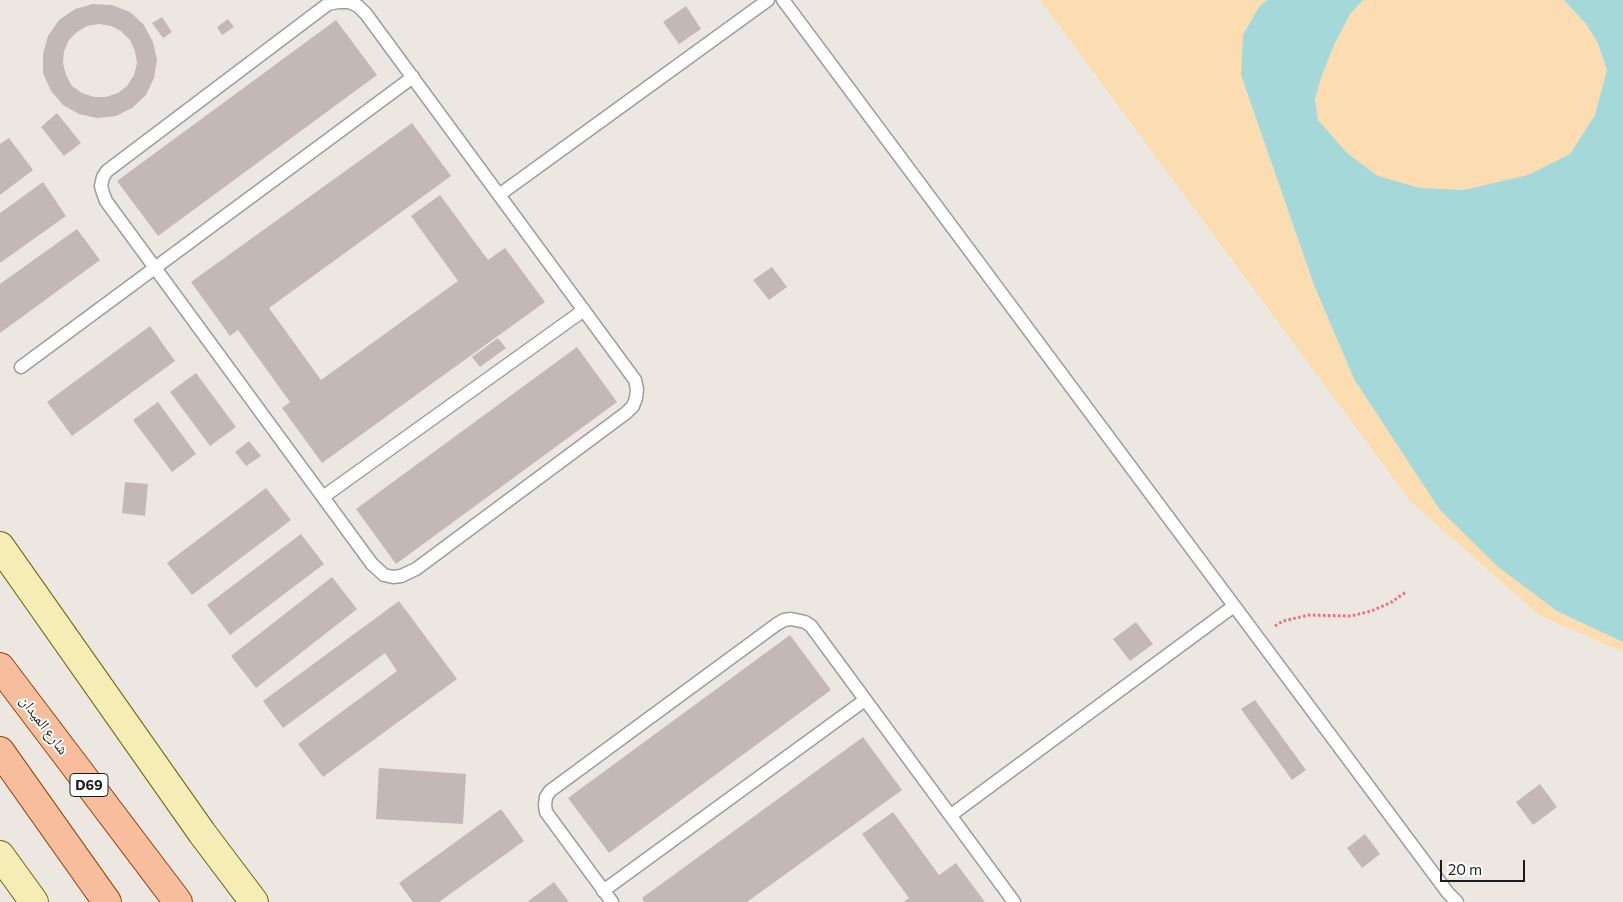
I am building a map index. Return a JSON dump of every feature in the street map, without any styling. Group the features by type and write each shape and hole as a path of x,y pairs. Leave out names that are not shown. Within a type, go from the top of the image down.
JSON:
{"main road":[{"path":"0,546 202,833 254,902"},
{"name":"شارع الميدان","path":"0,667 178,902"},
{"path":"0,750 107,902"},
{"path":"0,855 34,902"}],"lane":[{"path":"499,195 768,0"},
{"path":"783,0 1452,899"},
{"path":"349,2 358,6 366,14 413,78 635,380 638,389 632,406 618,418 416,569 401,576 393,577 378,570 323,497 106,201 101,186 107,171 328,4 349,2"},
{"path":"21,367 413,78"},
{"path":"323,497 584,310"},
{"path":"951,815 1234,606"},
{"path":"612,902 546,812 546,797 550,791 770,630 784,620 791,619 811,626 1014,902"},
{"path":"603,891 865,700"}],"path":[{"path":"1259,639 1283,621 1309,615 1336,617 1364,613 1390,603 1406,592"}],"sand":[{"path":"1040,0 1267,0 1259,7 1241,75 1314,285 1354,379 1557,611 1623,642 1623,652 1539,615 1411,502"},
{"path":"1363,0 1564,0 1586,24 1597,41 1607,70 1595,115 1570,154 1528,175 1464,190 1420,188 1378,176 1347,153 1318,120 1315,99 1334,45 1350,14"}],"water":[{"path":"1267,0 1363,0 1350,14 1334,45 1321,78 1315,99 1318,120 1347,153 1378,176 1420,188 1464,190 1528,175 1570,154 1595,115 1607,70 1597,41 1586,24 1564,0 1623,0 1623,642 1557,611 1497,566 1440,510 1354,379 1314,285 1241,75 1243,35 1259,7"}],"building":[{"path":"93,4 112,5 130,12 144,25 153,42 157,60 154,78 146,95 132,108 116,116 97,118 79,114 63,105 51,91 43,73 43,54 48,36 59,20 75,9","holes":["99,24 111,26 121,31 130,40 135,51 137,63 134,75 127,86 118,93 106,97 94,97 82,93 72,86 66,75 63,63 64,51 69,40 87,26"]},
{"path":"686,6 701,29 679,44 663,22"},
{"path":"162,17 172,32 163,38 152,23"},
{"path":"228,19 234,27 222,35 217,27"},
{"path":"336,20 377,75 158,236 117,181"},
{"path":"57,113 81,143 64,156 41,127"},
{"path":"412,123 451,176 269,308 321,380 458,281 411,216 440,195 488,260 505,248 545,302 322,463 282,408 290,402 238,330 230,336 191,282"},
{"path":"9,138 33,170 0,195 0,144"},
{"path":"43,182 66,216 0,263 0,213"},
{"path":"77,229 100,260 0,333 0,284"},
{"path":"772,267 787,287 769,300 753,280"},
{"path":"150,326 175,361 72,436 47,402"},
{"path":"498,338 506,348 480,367 472,357"},
{"path":"577,347 617,402 396,564 356,509"},
{"path":"196,373 236,427 210,446 170,392"},
{"path":"158,402 196,454 172,472 133,420"},
{"path":"249,441 261,456 246,466 235,452"},
{"path":"125,482 148,484 145,516 122,513"},
{"path":"266,488 291,520 192,595 167,563"},
{"path":"301,534 324,564 230,635 207,605"},
{"path":"332,577 357,609 256,688 231,656"},
{"path":"399,601 457,679 323,777 298,744 397,671 385,653 283,728 263,701"},
{"path":"1136,622 1153,644 1130,661 1113,639"},
{"path":"790,635 831,690 609,853 568,798"},
{"path":"1255,700 1306,770 1292,780 1241,709"},
{"path":"863,737 902,790 747,902 644,902 642,898"},
{"path":"379,768 466,774 463,824 376,819"},
{"path":"1540,784 1557,807 1533,825 1516,802"},
{"path":"501,809 524,841 439,902 413,902 399,883"},
{"path":"893,812 939,875 956,863 985,902 903,902 909,898 862,834"},
{"path":"1365,834 1380,854 1362,868 1347,848"},
{"path":"554,882 569,902 527,902"}]}
